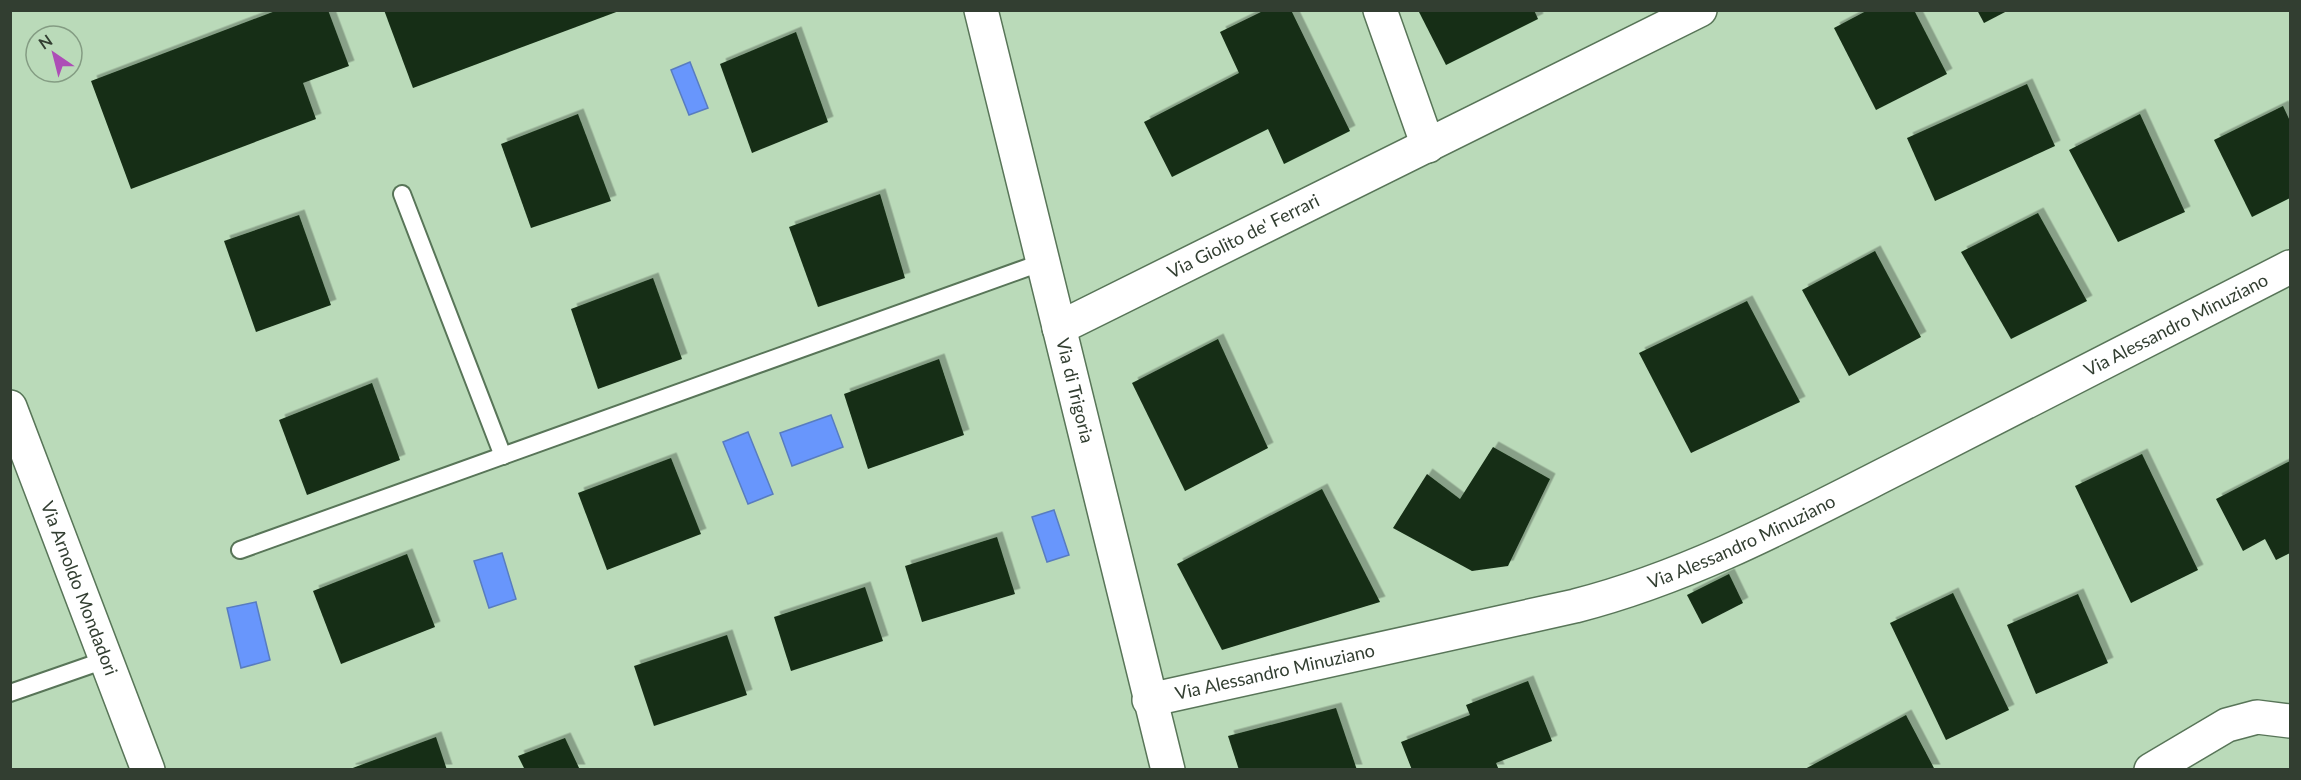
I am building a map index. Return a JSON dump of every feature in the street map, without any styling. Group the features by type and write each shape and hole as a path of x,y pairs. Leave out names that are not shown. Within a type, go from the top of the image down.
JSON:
{"street":[{"name":"Via di Trigoria","path":"981,10 1168,770"},
{"path":"1380,10 1428,146"},
{"name":"Via Giolito de' Ferrari","path":"1059,328 1700,10"},
{"name":"Via Alessandro Minuziano","path":"1149,700 1575,606 1671,577 1762,537 2290,267"},
{"name":"Via Arnoldo Mondadori","path":"13,420 148,770"},
{"path":"2151,770 2235,723 2257,717 2290,722"}],"lane":[{"path":"402,194 503,456"},
{"path":"240,550 1043,262"},
{"path":"10,693 105,660"}],"water":[{"path":"690,62 708,108 689,115 671,70"},
{"path":"831,415 843,447 792,466 780,433"},
{"path":"748,432 773,494 748,504 723,442"},
{"path":"1054,510 1069,555 1047,562 1032,517"},
{"path":"502,553 516,599 489,608 474,561"},
{"path":"256,602 270,660 241,668 227,608"}],"building":[{"path":"278,10 328,10 349,66 303,83 316,119 131,189 91,81"},
{"path":"384,10 618,10 619,11 413,88"},
{"path":"1265,10 1291,10 1350,131 1284,164 1268,129 1172,177 1144,122 1239,73 1220,32"},
{"path":"1418,10 1534,10 1538,19 1446,65"},
{"path":"1868,10 1914,10 1947,74 1876,110 1834,28"},
{"path":"1977,10 2009,10 1984,23"},
{"path":"796,32 828,122 752,153 720,64"},
{"path":"2027,84 2055,146 1935,201 1907,138"},
{"path":"2283,106 2290,121 2290,198 2252,217 2214,140"},
{"path":"578,114 611,201 531,228 501,144"},
{"path":"2140,114 2185,212 2118,242 2069,150"},
{"path":"880,194 905,278 818,307 789,227"},
{"path":"2038,213 2087,301 2011,339 1961,252"},
{"path":"299,215 331,305 256,332 224,241"},
{"path":"1875,251 1921,337 1849,376 1802,290"},
{"path":"653,278 682,359 598,389 571,309"},
{"path":"1747,301 1800,402 1691,453 1639,353"},
{"path":"1218,339 1268,448 1185,491 1132,383"},
{"path":"939,359 964,435 868,469 844,394"},
{"path":"372,383 400,460 307,495 279,420"},
{"path":"1493,447 1550,479 1508,566 1472,571 1393,528 1427,474 1460,499"},
{"path":"2142,454 2198,570 2131,603 2075,486"},
{"path":"671,458 701,534 607,570 578,493"},
{"path":"2290,461 2290,553 2276,560 2265,539 2243,551 2216,499"},
{"path":"1322,489 1380,602 1222,650 1177,564"},
{"path":"997,537 1015,594 922,622 905,566"},
{"path":"407,554 435,627 341,664 313,591"},
{"path":"1729,574 1743,603 1702,624 1687,595"},
{"path":"865,587 883,641 791,671 774,617"},
{"path":"1953,593 2009,710 1946,740 1890,623"},
{"path":"2078,594 2108,663 2036,694 2007,625"},
{"path":"727,635 747,695 654,726 634,666"},
{"path":"1528,681 1552,741 1496,763 1499,770 1412,770 1401,742 1470,715 1466,705"},
{"path":"1336,708 1357,770 1239,770 1228,736"},
{"path":"1906,715 1935,770 1803,770 1880,729"},
{"path":"436,737 447,770 350,770 350,769"},
{"path":"565,738 580,770 525,770 518,756"}]}
